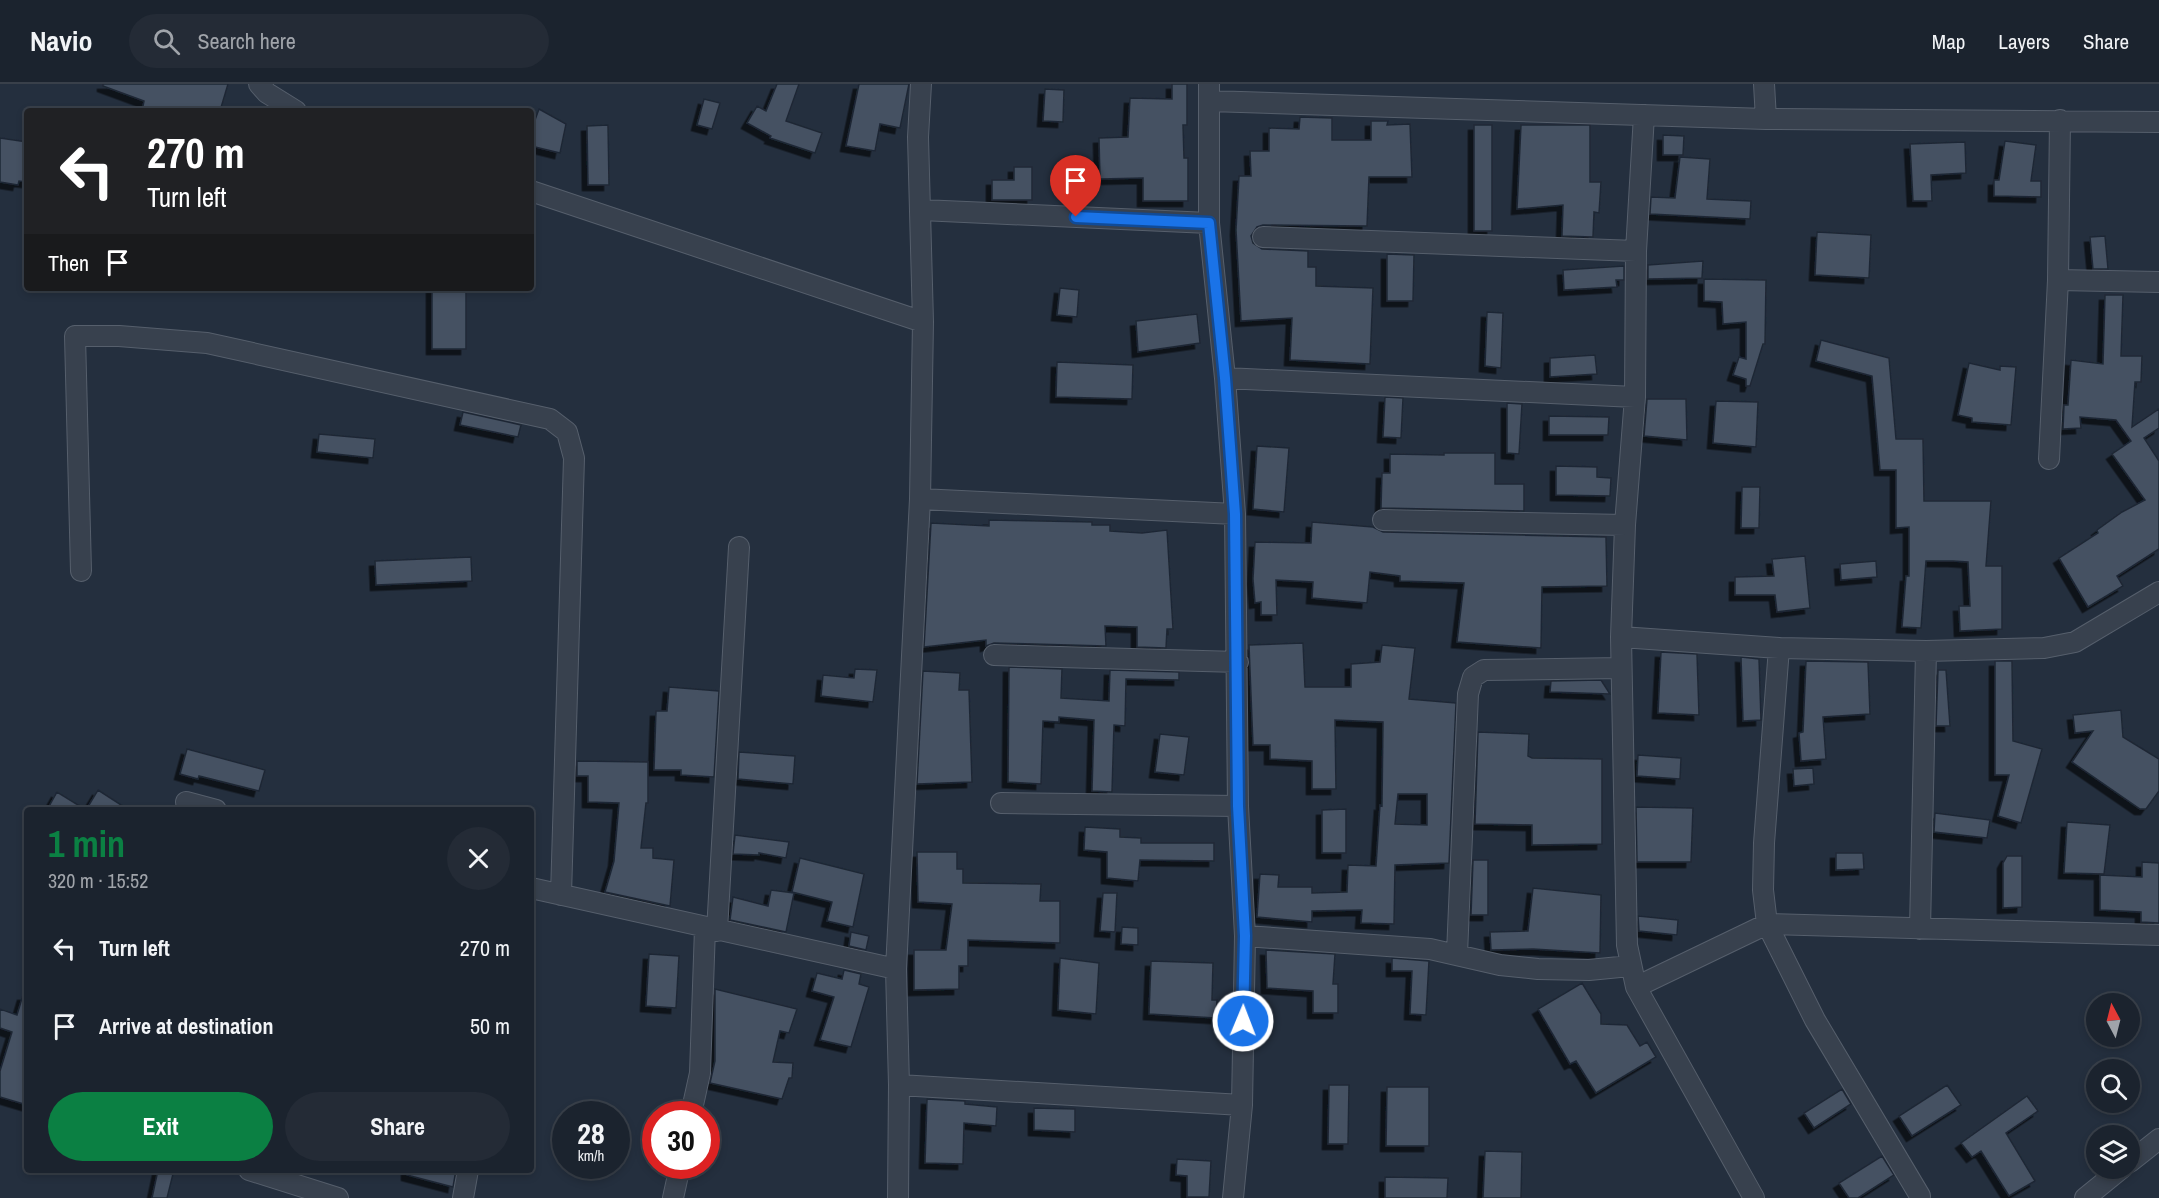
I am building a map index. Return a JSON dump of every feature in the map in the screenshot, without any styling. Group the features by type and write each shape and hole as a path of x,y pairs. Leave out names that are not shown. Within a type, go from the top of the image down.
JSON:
{"street":[{"path":"259,84 267,93 291,108"},
{"path":"898,1198 899,1085 896,969 920,499 923,322 918,137 921,84"},
{"path":"1764,84 1766,119"},
{"path":"1233,1198 1242,1105 1245,936 1238,806 1235,514 1225,378 1209,223 1210,93 1766,119 2159,122"},
{"path":"1644,115 1636,251 1635,397 1625,525 1621,637 1626,924 1630,966 1636,987 1754,1198"},
{"path":"2049,459 2058,280 2060,120"},
{"path":"534,192 923,322"},
{"path":"921,210 1209,223"},
{"path":"1263,237 1636,251"},
{"path":"2058,280 2159,282"},
{"path":"81,571 75,336 207,343 550,419 567,432 574,458 561,895"},
{"path":"1225,378 1635,397"},
{"path":"920,499 1235,514"},
{"path":"1383,520 1625,525"},
{"path":"694,1101 700,1073 739,547"},
{"path":"1621,637 1779,648 1926,651 2044,648 2075,642 2159,592"},
{"path":"1779,648 1764,843 1763,890 1767,924 1815,1020 1920,1196"},
{"path":"1920,929 1926,651"},
{"path":"994,656 1238,662"},
{"path":"1456,954 1468,694 1473,677 1484,669 1621,668"},
{"path":"186,802 205,807"},
{"path":"1001,803 1238,806"},
{"path":"534,889 896,969"},
{"path":"1636,987 1767,924 2159,935"},
{"path":"1245,936 1430,949 1500,965 1538,969 1589,970 1630,966"},
{"path":"899,1085 1242,1105"},
{"path":"2140,1154 2159,1139"},
{"path":"259,1173 338,1198"},
{"path":"463,1198 467,1173"},
{"path":"673,1198 677,1179"},
{"path":"2085,1198 2108,1179"}],"building":[{"path":"103,84 228,84 221,108 143,108 144,101 103,86"},
{"path":"777,84 799,84 786,121 822,133 815,153 770,138 771,136 747,123 757,106 766,111"},
{"path":"859,84 909,84 900,128 880,124 875,151 846,146"},
{"path":"1172,84 1187,84 1187,125 1183,125 1184,158 1188,158 1188,201 1143,201 1143,178 1100,179 1099,138 1128,137 1130,98 1172,99"},
{"path":"1045,89 1064,90 1063,122 1043,121"},
{"path":"704,99 720,103 712,129 697,125"},
{"path":"539,109 566,124 560,153 534,147 534,123"},
{"path":"1300,117 1332,118 1332,140 1371,140 1371,121 1388,121 1387,125 1410,124 1412,177 1369,177 1367,226 1263,225 1257,227 1251,236 1253,243 1262,249 1308,251 1308,267 1316,267 1316,286 1373,288 1370,364 1290,360 1292,318 1241,321 1236,230 1239,176 1251,176 1250,151 1269,151 1269,128 1299,129"},
{"path":"608,125 609,185 588,185 587,126"},
{"path":"1474,125 1492,125 1492,231 1474,231"},
{"path":"1521,125 1590,125 1590,182 1601,182 1599,213 1594,212 1593,237 1562,236 1563,205 1517,209"},
{"path":"1663,135 1684,136 1683,155 1663,155"},
{"path":"0,138 24,142 24,182 19,181 18,185 0,182"},
{"path":"2005,141 2036,145 2031,181 2041,181 2041,197 1994,196 1994,180 1999,180"},
{"path":"1965,142 1966,173 1931,175 1932,201 1913,201 1910,144"},
{"path":"1680,157 1710,159 1707,199 1751,201 1750,219 1650,214 1651,197 1675,198"},
{"path":"1014,167 1032,167 1032,200 992,200 992,180 1014,180"},
{"path":"1817,232 1871,235 1869,278 1815,275"},
{"path":"2105,236 2108,269 2093,269 2090,237"},
{"path":"1387,254 1414,255 1413,301 1387,301"},
{"path":"1703,261 1702,278 1648,279 1648,265"},
{"path":"1624,266 1624,280 1616,280 1617,287 1564,290 1563,270"},
{"path":"1704,279 1766,280 1765,344 1763,344 1750,386 1746,386 1746,379 1733,375 1739,357 1746,359 1746,322 1723,324 1722,302 1704,301"},
{"path":"1060,288 1079,290 1077,317 1057,315"},
{"path":"432,291 466,291 466,349 432,349"},
{"path":"2105,295 2123,295 2121,356 2142,356 2141,382 2135,382 2132,427 2159,409 2159,428 2144,438 2159,461 2159,549 2117,576 2123,586 2088,607 2059,558 2098,533 2097,530 2122,512 2145,500 2112,454 2131,441 2116,420 2080,417 2081,428 2063,429 2064,405 2068,405 2071,360 2103,364"},
{"path":"1487,312 1503,313 1501,368 1485,366"},
{"path":"1197,314 1200,343 1138,352 1136,321"},
{"path":"1821,340 1889,358 1896,439 1923,439 1924,501 1991,501 1986,566 2002,566 2002,629 1960,631 1959,606 1970,606 1968,562 1953,561 1926,561 1921,628 1902,627 1906,576 1909,576 1909,527 1896,528 1896,470 1880,470 1872,376 1816,361"},
{"path":"1595,355 1597,374 1550,377 1550,358"},
{"path":"1057,362 1133,365 1132,399 1056,397"},
{"path":"1969,363 2000,370 2000,366 2016,367 2011,425 1972,422 1972,418 1958,415"},
{"path":"1385,397 1403,398 1401,438 1383,437"},
{"path":"1647,399 1686,399 1687,440 1644,436"},
{"path":"1716,401 1758,402 1756,447 1713,443"},
{"path":"1507,403 1522,404 1519,454 1507,453"},
{"path":"463,412 521,425 518,437 460,425"},
{"path":"1549,416 1609,417 1608,435 1549,435"},
{"path":"319,434 375,439 373,458 317,452"},
{"path":"1257,446 1289,448 1284,512 1253,509"},
{"path":"1444,453 1495,453 1495,484 1524,484 1524,511 1381,508 1382,473 1390,473 1390,454 1444,455"},
{"path":"1556,466 1597,467 1597,477 1611,478 1610,496 1556,495"},
{"path":"1742,487 1760,487 1759,528 1741,528"},
{"path":"989,520 1092,522 1092,525 1110,525 1110,531 1142,533 1167,530 1173,629 1167,629 1166,648 1137,647 1137,627 1105,626 1106,646 994,643 986,646 986,640 924,647 931,523 989,526"},
{"path":"1312,522 1373,527 1383,532 1606,537 1607,586 1542,587 1541,648 1457,642 1464,583 1400,581 1400,576 1370,572 1367,603 1312,598 1313,582 1276,580 1277,615 1261,615 1261,602 1255,603 1253,579 1255,542 1311,543"},
{"path":"1805,556 1810,608 1777,612 1775,595 1735,595 1735,577 1774,576 1772,559"},
{"path":"471,557 472,581 376,585 375,561"},
{"path":"1876,561 1877,577 1841,580 1840,564"},
{"path":"1303,643 1305,687 1351,687 1351,664 1380,662 1382,645 1415,648 1409,699 1456,703 1449,863 1395,865 1394,924 1361,923 1362,910 1312,911 1312,922 1257,917 1260,874 1279,875 1278,887 1312,887 1312,893 1347,892 1348,865 1376,866 1380,805 1382,806 1383,722 1335,720 1336,789 1312,789 1312,761 1270,759 1270,745 1253,745 1249,645","holes":["1398,794 1427,794 1427,825 1395,824"]},
{"path":"1661,652 1697,654 1699,715 1658,713"},
{"path":"1741,657 1759,659 1761,720 1743,721"},
{"path":"1806,661 1868,662 1870,714 1823,717 1826,759 1801,761 1799,733 1803,732"},
{"path":"1995,661 2012,661 2013,741 2042,749 2021,823 1998,816 2009,775 1995,775"},
{"path":"1009,667 1062,669 1061,698 1109,701 1110,670 1179,672 1179,680 1126,679 1125,726 1114,725 1112,792 1092,791 1094,720 1059,717 1059,722 1043,721 1041,784 1008,782"},
{"path":"855,669 877,670 873,702 821,696 823,675 854,678"},
{"path":"1938,670 1946,670 1950,726 1936,726"},
{"path":"923,671 960,673 959,690 969,690 972,782 917,784"},
{"path":"1601,680 1610,694 1550,692 1551,681"},
{"path":"669,687 719,691 714,777 681,775 681,770 654,770 656,711 667,711"},
{"path":"2121,710 2123,737 2159,759 2159,791 2146,809 2140,809 2072,762 2093,731 2075,733 2073,715"},
{"path":"1478,732 1529,734 1528,756 1532,758 1602,759 1602,844 1532,845 1532,825 1475,824"},
{"path":"1160,734 1189,737 1184,775 1155,772"},
{"path":"187,749 265,770 259,791 199,776 198,779 180,774"},
{"path":"739,752 795,756 793,784 738,779"},
{"path":"1638,755 1681,758 1680,779 1637,776"},
{"path":"577,761 648,762 648,803 646,803 641,848 653,848 653,858 674,860 670,906 605,892 614,861 619,803 588,802 588,776 577,776"},
{"path":"1813,768 1814,784 1794,786 1793,769"},
{"path":"98,790 124,807 88,807"},
{"path":"57,792 81,807 49,807"},
{"path":"1636,807 1693,808 1691,862 1637,862"},
{"path":"1346,809 1346,853 1322,853 1322,810"},
{"path":"1935,813 1990,820 1987,838 1934,832"},
{"path":"2067,822 2110,825 2104,874 2064,873"},
{"path":"1085,827 1120,829 1120,837 1141,838 1141,843 1214,843 1214,861 1140,860 1138,881 1107,878 1107,852 1084,850"},
{"path":"735,835 789,842 786,858 759,853 759,855 733,854"},
{"path":"917,852 957,852 957,869 963,869 963,883 1041,884 1040,901 1060,901 1060,943 968,940 968,966 959,966 959,989 914,990 914,950 946,950 952,904 918,902"},
{"path":"1836,853 1863,853 1864,869 1836,870"},
{"path":"2007,856 2022,856 2022,907 2003,908 2003,863"},
{"path":"800,858 864,874 853,927 827,921 832,902 792,892"},
{"path":"1473,860 1488,860 1488,915 1471,915"},
{"path":"2142,862 2159,863 2159,923 2141,922 2141,912 2100,910 2100,875 2142,877"},
{"path":"1533,888 1601,895 1600,953 1533,949 1491,950 1490,932 1528,931"},
{"path":"771,890 794,893 786,932 730,920 733,897 768,906"},
{"path":"1103,893 1117,893 1115,932 1100,931"},
{"path":"1638,916 1678,920 1677,935 1639,931"},
{"path":"1122,927 1138,928 1138,945 1121,944"},
{"path":"851,932 869,936 866,950 849,946"},
{"path":"1266,950 1335,954 1333,984 1338,984 1338,1013 1313,1013 1313,991 1267,988"},
{"path":"649,954 679,956 676,1008 646,1006"},
{"path":"1060,958 1099,963 1096,1014 1058,1010"},
{"path":"1392,958 1429,961 1426,1015 1410,1014 1412,971 1392,971"},
{"path":"1151,961 1213,963 1212,1000 1217,1000 1216,1018 1149,1014"},
{"path":"844,970 861,974 859,984 869,987 851,1047 820,1040 834,997 812,991 817,973 842,979"},
{"path":"1582,983 1601,1014 1601,1024 1627,1025 1640,1046 1647,1042 1656,1057 1596,1093 1576,1061 1570,1064 1538,1009"},
{"path":"715,989 797,1009 789,1033 780,1031 773,1062 793,1063 792,1078 789,1078 782,1099 710,1083 715,1061"},
{"path":"24,995 24,1104 0,1097 0,1071 12,1032 0,1028 0,1009 17,1015"},
{"path":"1329,1085 1349,1085 1348,1144 1328,1144"},
{"path":"1947,1085 1961,1105 1912,1136 1899,1116"},
{"path":"1387,1087 1429,1087 1429,1146 1386,1146"},
{"path":"1842,1089 1851,1104 1814,1128 1804,1113"},
{"path":"2027,1096 2038,1111 2006,1133 2035,1181 2009,1196 1981,1151 1972,1157 1961,1143"},
{"path":"927,1099 965,1101 965,1104 997,1107 996,1126 964,1123 963,1164 925,1163"},
{"path":"1034,1108 1075,1109 1075,1132 1034,1130"},
{"path":"1485,1151 1522,1152 1521,1198 1483,1198"},
{"path":"1882,1156 1894,1175 1858,1198 1849,1198 1839,1183"},
{"path":"1177,1159 1211,1161 1209,1197 1187,1197 1187,1176 1176,1175"},
{"path":"157,1173 173,1173 167,1198 152,1198"},
{"path":"407,1173 455,1173 453,1187 407,1175"},
{"path":"1385,1177 1448,1178 1447,1198 1385,1198"}],"route":[{"path":"1076,217 1209,223 1225,378 1235,514 1238,806 1245,936 1243,1021"}]}
